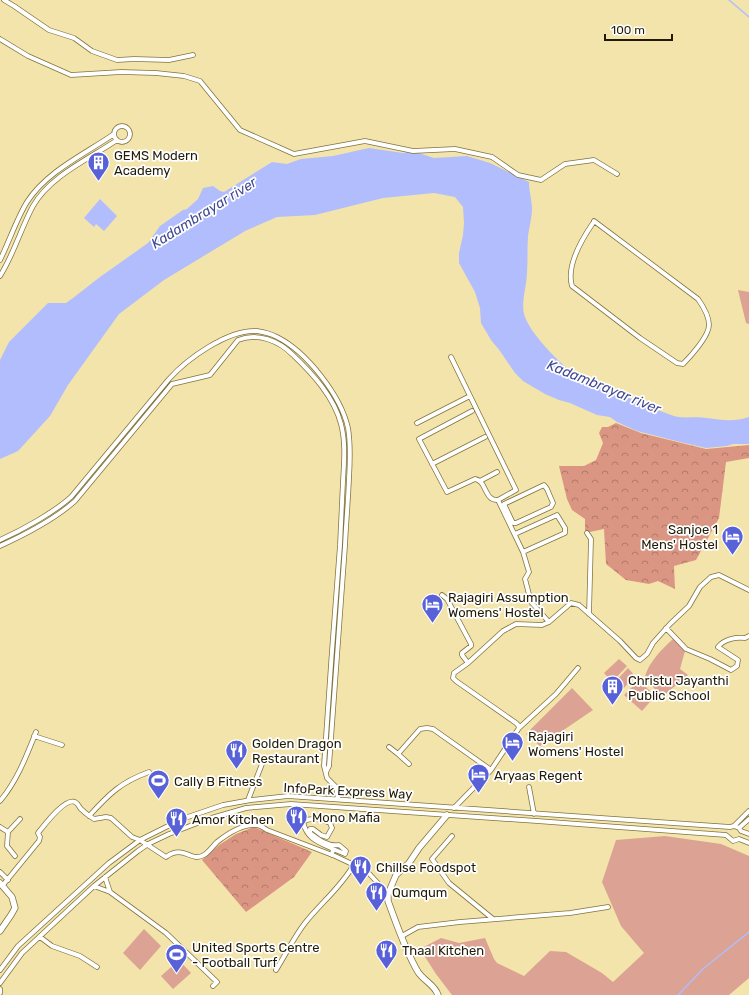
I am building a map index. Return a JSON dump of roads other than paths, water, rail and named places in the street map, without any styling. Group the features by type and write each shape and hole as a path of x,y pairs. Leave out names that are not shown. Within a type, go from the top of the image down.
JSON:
{"street":[{"path":"4,0 49,30 74,38 92,51 117,60 169,60 193,55"},
{"path":"0,39 28,56 71,75 121,72 156,73 184,76 200,81 240,130 294,154 365,141 413,151 455,149 470,152 492,157 518,175 541,180 565,164 594,160 618,174"},
{"path":"0,260 27,202 39,186 62,168 114,134 116,128 124,126 129,131 129,137 126,140 117,140 64,174 50,184 41,194 33,206 0,276"},
{"path":"114,134 117,140"},
{"path":"594,222 698,299 705,310 709,325 707,333 693,354 683,364 677,363 640,338 572,286 570,279 580,242 594,222"},
{"path":"0,540 22,529 58,507 71,497 169,380 186,362 200,352 231,337 253,331 272,335 289,345 314,369 338,402 346,422 350,444 347,513 330,758 329,766 326,772"},
{"path":"0,546 19,537 60,512 75,500 172,384 210,375 238,340 257,336 270,340 286,349 310,372 333,404 341,423 345,444 342,513 324,766 329,781 338,791 338,799"},
{"path":"451,357 516,490 498,500 494,500 489,497 480,481 475,479 447,492 419,439 472,411"},
{"path":"417,423 470,396"},
{"path":"432,464 485,437"},
{"path":"480,481 497,472"},
{"path":"498,500 513,522 516,523 551,507 553,503 544,485 502,505"},
{"path":"502,505 523,552 529,572 525,578 530,602 548,622"},
{"path":"515,534 558,515 565,528 565,533 523,552"},
{"path":"587,534 591,539 589,614"},
{"path":"519,728 516,723 456,682 453,678 454,673 468,663 503,632 516,624 542,625 573,603 579,605 640,660 647,654 653,643 666,628 689,606 700,587 711,577 719,575 749,590"},
{"path":"442,595 447,599 471,644 471,646 462,653 468,663"},
{"path":"666,628 686,649 731,670 737,666 738,660 718,647 722,642 749,636"},
{"path":"454,808 491,770 519,728 556,694 578,668"},
{"path":"398,754 420,729 427,728 439,732 491,770"},
{"path":"0,801 9,790 26,759 35,734 62,745"},
{"path":"390,747 409,764"},
{"path":"248,800 262,764"},
{"path":"90,816 120,785 150,772"},
{"path":"529,787 534,814"},
{"name":"InfoPark Express Way","path":"0,970 18,946 109,863 140,840 182,819 223,805 248,800 288,796 338,799 534,814 732,826 749,834"},
{"path":"0,931 15,908 12,897 1,884 8,880 39,841 40,837 38,833 51,818 67,803 72,801 94,819 106,817 111,818 132,838 148,844 166,857 172,852 182,852 193,857 200,857 205,855 217,843 229,835 247,826 258,824 267,830 332,855 352,864 352,866 363,867 388,894"},
{"name":"InfoPark Express Way","path":"0,983 22,953 94,886 148,844 208,819 246,808 291,804 726,835 733,841 738,839 749,843"},
{"path":"726,835 727,830 749,812"},
{"path":"438,995 436,989 419,973 408,952 388,901 388,894 396,875 409,863 419,848 447,815"},
{"path":"14,856 7,846 8,832 20,819"},
{"path":"739,828 749,819"},
{"path":"306,820 324,820 330,823 332,828 327,837 320,835 313,829 310,829 310,833 316,838 330,845 339,845 346,851 345,854 333,850 311,838 303,822 306,820"},
{"path":"0,828 8,832"},
{"path":"452,836 432,859 449,883 493,920"},
{"path":"332,855 333,850"},
{"path":"276,970 301,929 344,880 352,866"},
{"path":"0,872 8,880"},
{"path":"105,877 110,892"},
{"path":"94,886 110,892 166,933 217,982 213,986"},
{"path":"402,936 418,927 570,913 608,907"},
{"path":"40,937 52,946 80,956 97,967"}],"water":[{"name":"Kadambrayar river","path":"369,148 403,153 413,151 434,158 467,156 490,163 529,182 532,212 528,236 527,277 523,309 527,322 546,348 570,371 580,378 665,413 678,417 703,417 723,420 738,420 749,417 749,444 733,444 706,448 637,431 617,422 610,417 597,415 545,394 523,381 515,373 491,340 481,323 480,308 475,292 459,263 459,253 464,223 463,207 455,197 434,193 383,198 315,215 277,217 245,231 164,280 119,314 68,385 50,416 18,451 0,459 0,360 9,342 48,303 66,303 148,243 160,226 183,210 187,209 198,199 203,188 213,186 224,192 272,162 287,164 301,159 333,156"},
{"path":"100,199 117,216 104,231 96,224 94,227 84,218"}],"waterway":[{"path":"729,0 749,17"},
{"path":"678,995 704,968 749,932"}],"place":[{"name":"GEMS Modern Academy","path":"98,182"},
{"name":"Sanjoe 1 Mens' Hostel","path":"733,556"},
{"name":"Rajagiri Assumption Womens' Hostel","path":"432,624"},
{"name":"Christu Jayanthi Public School","path":"613,706"},
{"name":"Rajagiri Womens' Hostel","path":"512,762"},
{"name":"Golden Dragon Restaurant","path":"236,770"},
{"name":"Aryaas Regent","path":"478,794"},
{"name":"Cally B Fitness","path":"159,800"},
{"name":"Mono Mafia","path":"296,836"},
{"name":"Amor Kitchen","path":"176,838"},
{"name":"Chillse Foodspot","path":"361,886"},
{"name":"Qumqum","path":"377,912"},
{"name":"Thaal Kitchen","path":"386,970"},
{"name":"United Sports Centre - Football Turf","path":"176,974"}]}
